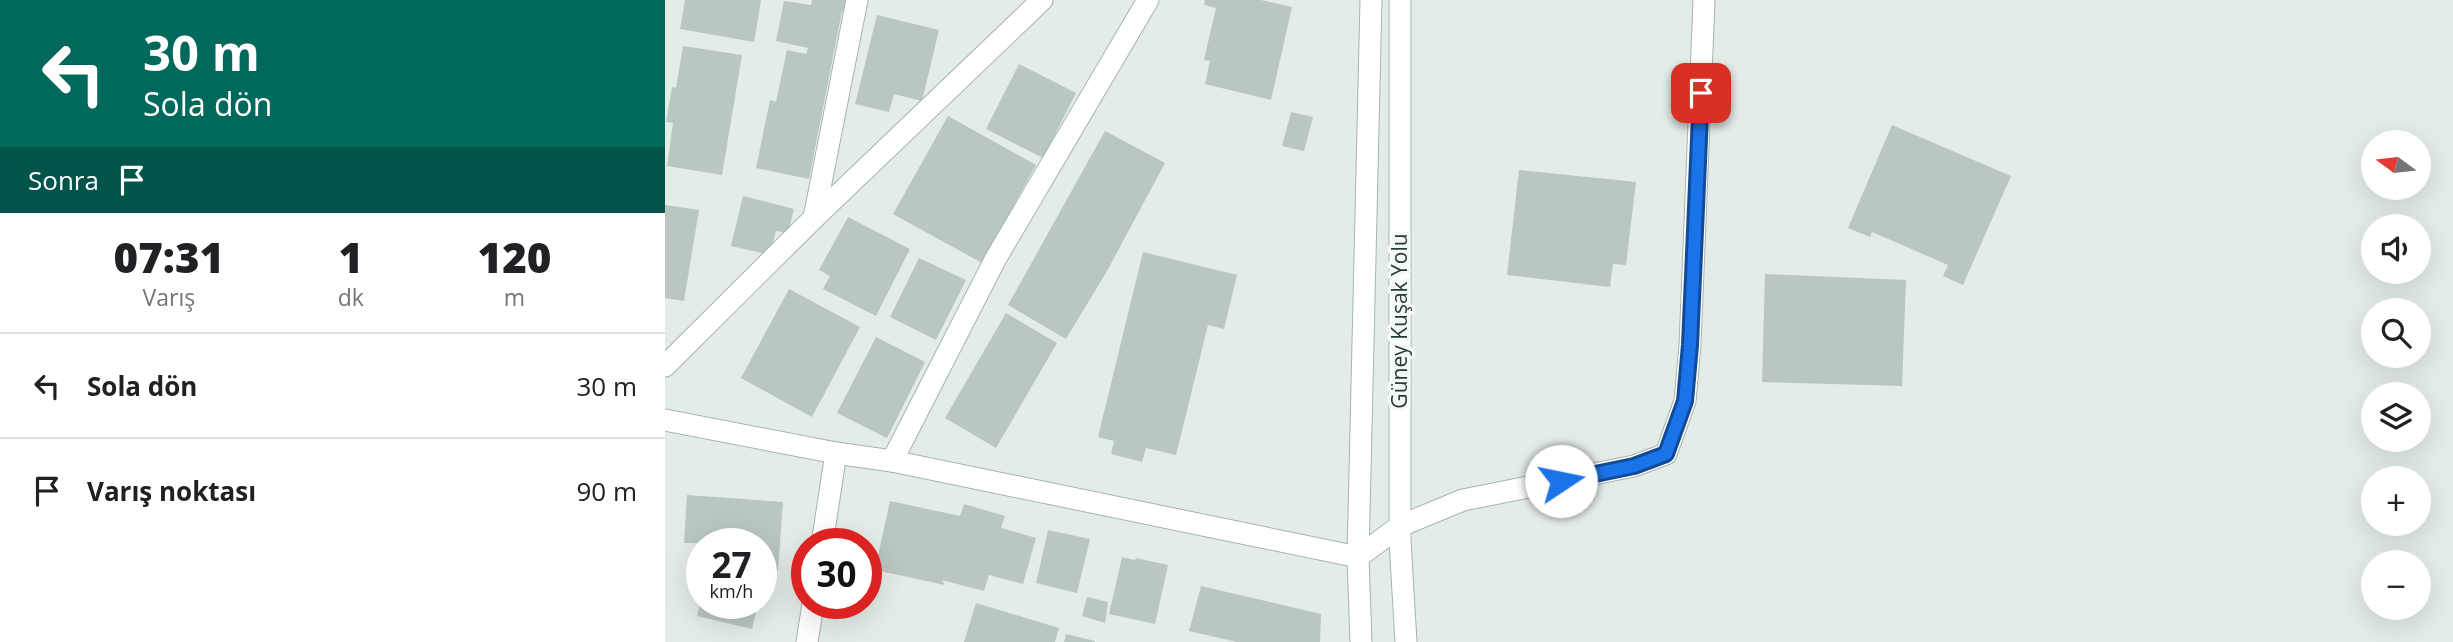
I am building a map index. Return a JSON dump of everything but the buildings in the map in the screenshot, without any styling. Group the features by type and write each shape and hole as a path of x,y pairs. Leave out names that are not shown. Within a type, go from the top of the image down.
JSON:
{"street":[{"path":"814,218 857,0"},
{"path":"665,366 814,218 1042,0"},
{"path":"892,461 996,258 1148,0"},
{"name":"Güney Kuşak Yolu","path":"1361,642 1358,557 1371,0"},
{"name":"Güney Kuşak Yolu","path":"1400,0 1400,526 1406,642"},
{"path":"665,420 835,453 892,461 1358,557 1400,526 1463,500 1634,466 1666,454 1685,401 1690,345 1704,0"},
{"path":"824,528 835,453"},
{"path":"807,642 811,619"}],"route":[{"path":"1561,481 1634,466 1666,454 1685,401 1701,93"}]}
